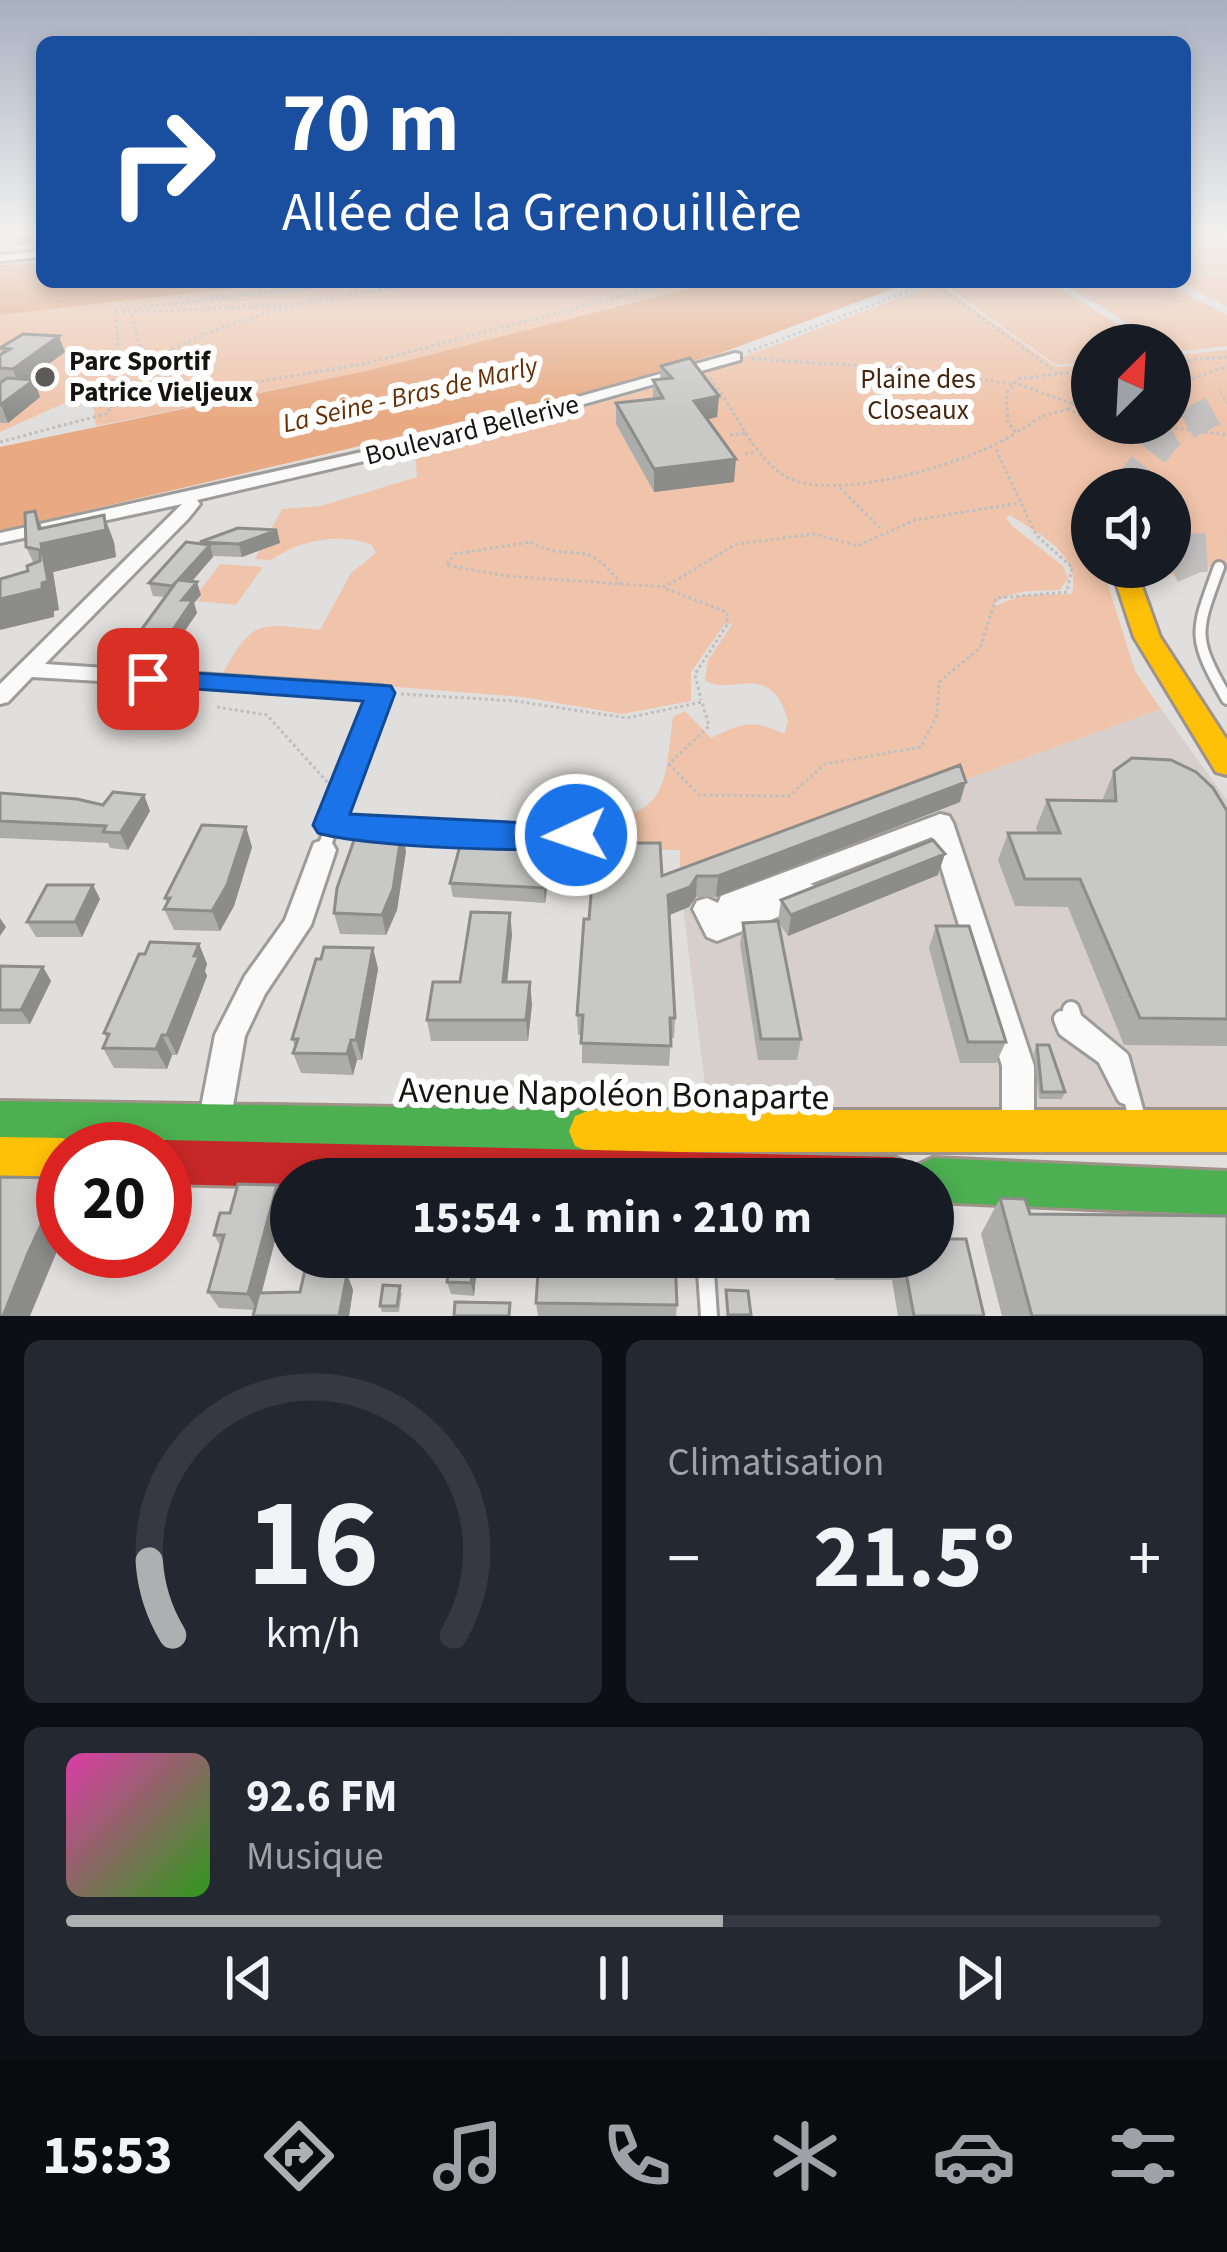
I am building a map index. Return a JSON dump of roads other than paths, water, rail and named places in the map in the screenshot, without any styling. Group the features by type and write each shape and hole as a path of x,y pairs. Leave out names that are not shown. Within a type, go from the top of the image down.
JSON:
{"main road":[{"path":"1130,588 1147,637 1227,764"},
{"path":"1155,588 1153,610 1161,631 1196,695 1227,738"},
{"name":"Avenue Napoléon Bonaparte","path":"0,1122 1018,1133 1138,1120 1227,1131"},
{"path":"0,1159 36,1160"},
{"path":"192,1163 270,1165"},
{"path":"954,1181 1227,1192"}],"street":[{"name":"Boulevard Bellerive","path":"0,538 460,431 735,357"},
{"path":"0,697 182,515 190,504 184,496"},
{"path":"27,670 227,689 381,693"},
{"path":"719,907 940,823 1018,1066 1018,1133"},
{"path":"213,1124 230,1035 255,985 297,925 326,837"}],"lane":[{"path":"1219,567 1196,631 1207,664 1227,699"},
{"path":"381,693 326,837 576,835"},
{"path":"1066,1015 1066,1029 1105,1057 1138,1120"},
{"path":"706,1278 709,1316"}],"water":[{"path":"0,294 180,294 0,315"},
{"name":"La Seine - Bras de Marly","path":"665,294 878,294 721,353 597,390 0,531 0,447 370,370"}],"tunnel":[{"path":"1142,468 1167,436 1227,403"},
{"path":"1191,555 1227,551"}],"place":[{"name":"Parc Sportif Patrice Vieljeux","path":"45,377"}],"park label":[{"name":"Plaine des Closeaux","path":"918,394"}]}
